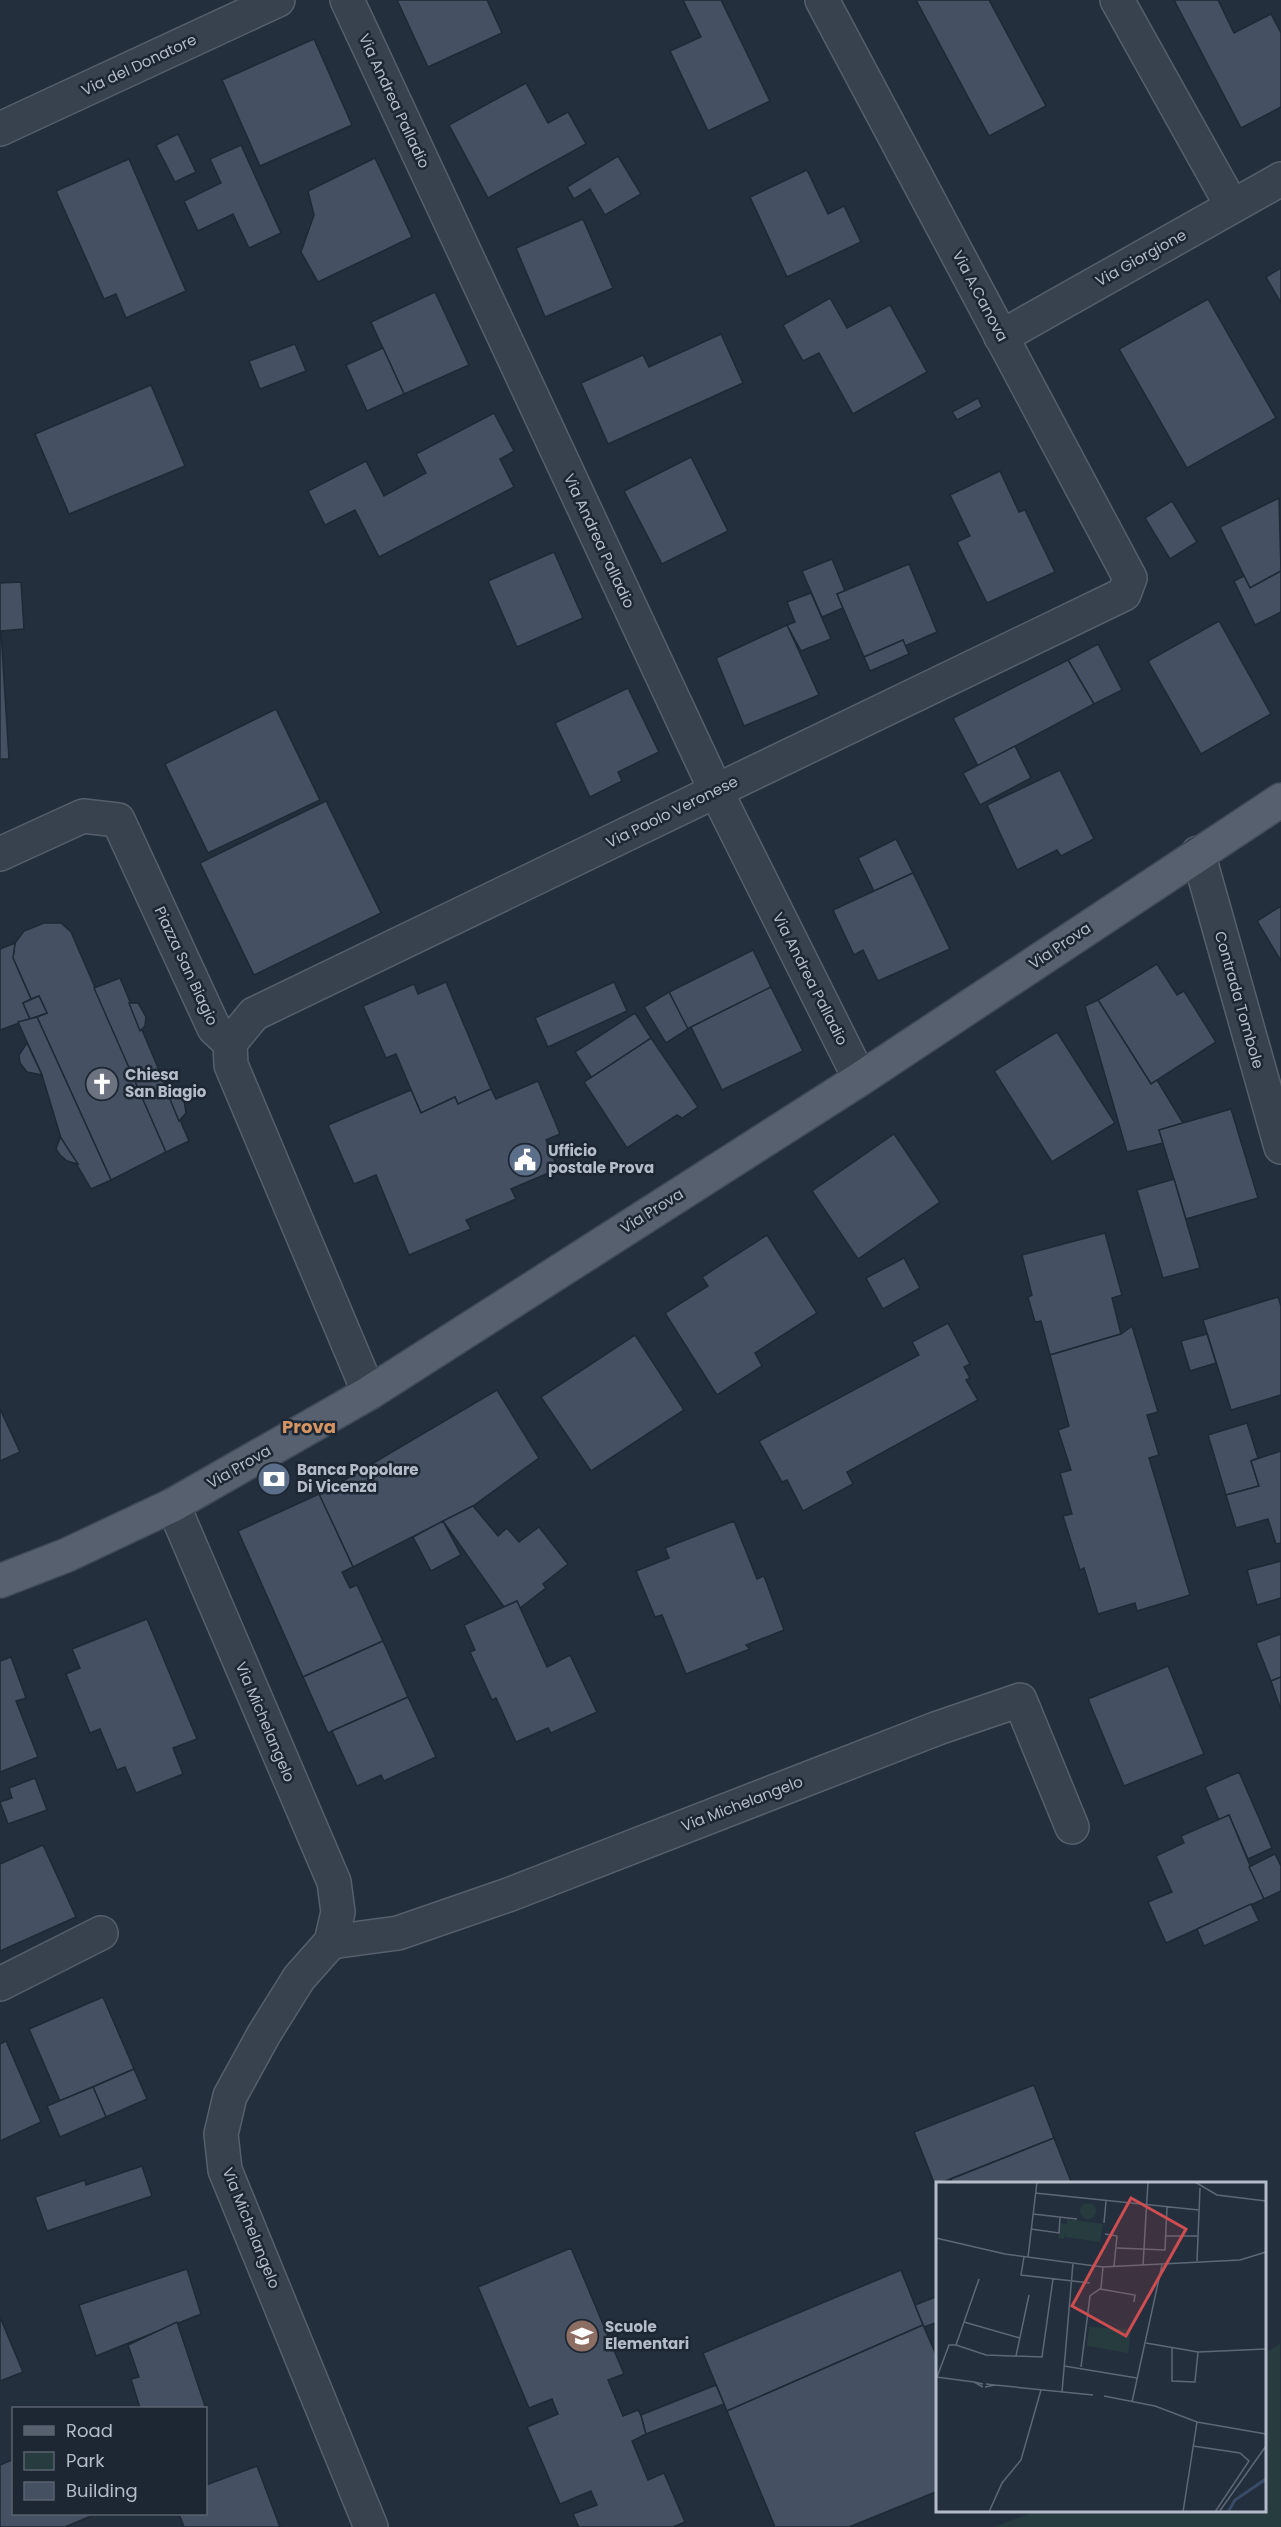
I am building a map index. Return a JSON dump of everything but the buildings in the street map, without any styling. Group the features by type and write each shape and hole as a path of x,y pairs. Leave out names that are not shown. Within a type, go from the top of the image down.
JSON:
{"main road":[{"name":"Via Prova","path":"0,1581 67,1555 173,1505 369,1393 860,1079 1281,800"}],"street":[{"name":"Via del Donatore","path":"0,129 278,0"},
{"name":"Via Andrea Palladio","path":"347,0 716,791 860,1079"},
{"name":"Via A.Canova","path":"822,0 1130,578 1124,594"},
{"path":"1117,0 1232,206"},
{"name":"Via Giorgione","path":"1001,337 1281,179"},
{"name":"Via Paolo Veronese","path":"230,1043 254,1014 1124,594"},
{"name":"Piazza San Biagio","path":"0,854 83,816 118,820 213,1028 230,1043"},
{"name":"Contrada Tombole","path":"1198,853 1281,1147"},
{"path":"230,1043 231,1065 369,1393"},
{"name":"Via Michelangelo","path":"173,1505 334,1882 338,1912 332,1942 299,1978 264,2034 230,2096 221,2134 225,2170 371,2527"},
{"name":"Via Michelangelo","path":"332,1942 398,1933 508,1896 938,1728 1020,1700 1072,1827"},
{"path":"0,1984 101,1933"}],"green space":[{"path":"1280,2344 1281,2527 994,2527 1034,2512 1266,2512 1266,2352"}],"place":[{"name":"Chiesa San Biagio","path":"102,1084"},
{"name":"Ufficio postale Prova","path":"525,1160"},
{"name":"Banca Popolare Di Vicenza","path":"274,1479"},
{"name":"Scuole Elementari","path":"582,2336"}],"district":[{"name":"Prova","path":"309,1427"}]}
